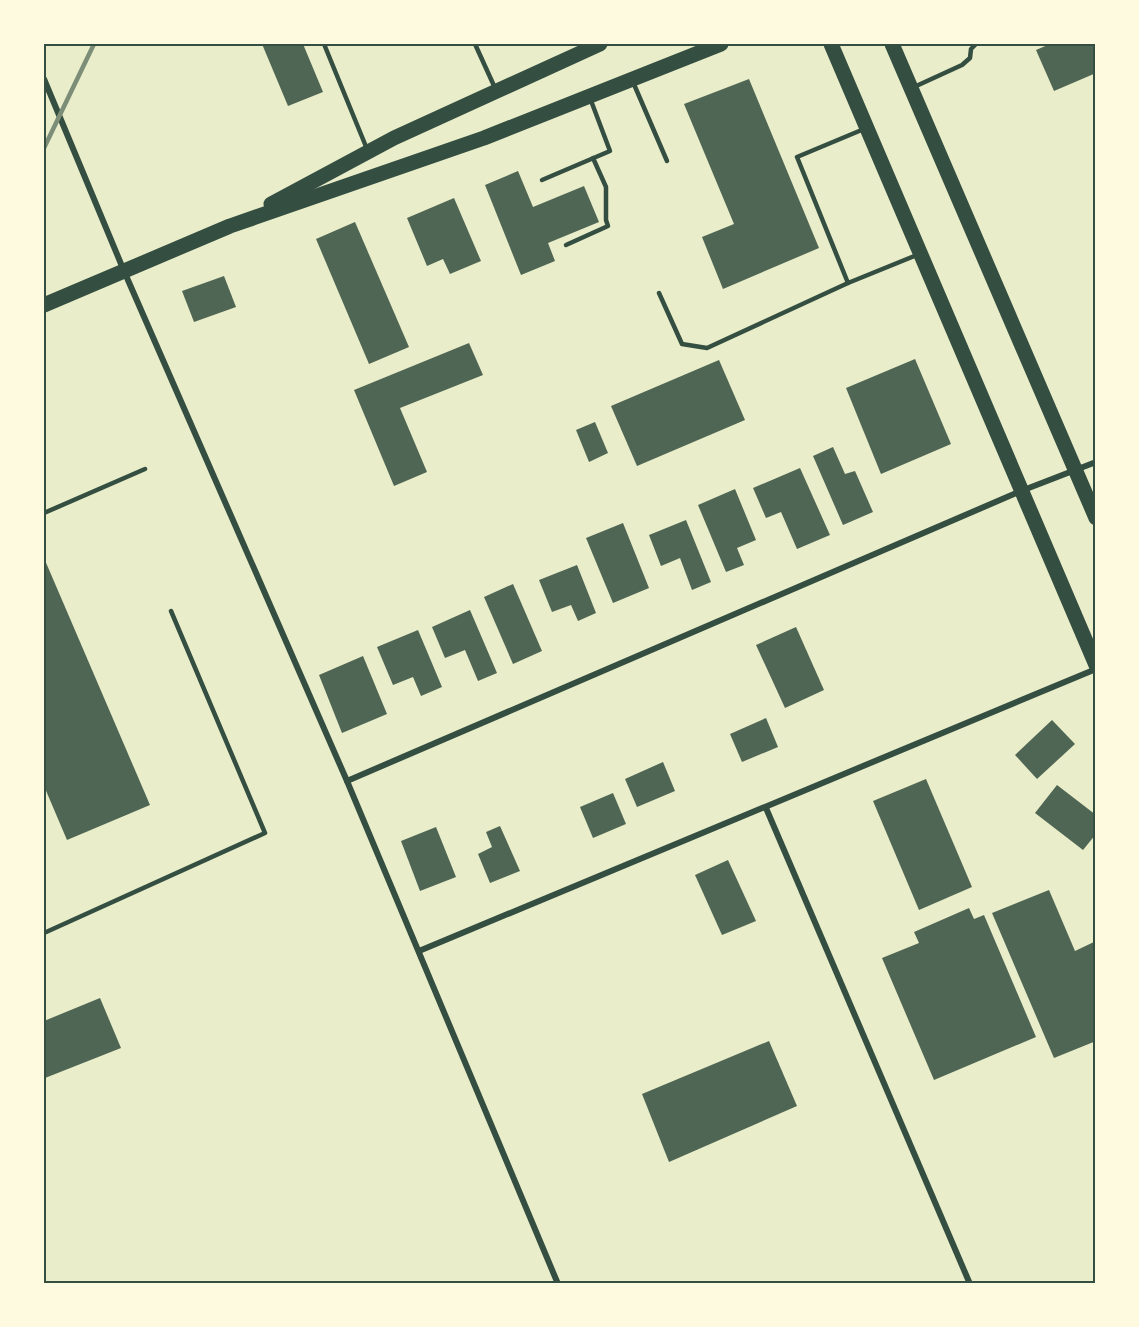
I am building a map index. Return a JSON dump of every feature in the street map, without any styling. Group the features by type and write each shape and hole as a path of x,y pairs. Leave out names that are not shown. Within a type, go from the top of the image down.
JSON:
{"main road":[{"path":"230,226 368,152 600,44"},
{"path":"44,305 230,226 484,138 721,44"},
{"path":"831,44 1095,667"},
{"path":"892,44 1095,518"}],"street":[{"path":"44,79 124,271 347,781 558,1284"},
{"path":"347,781 1021,491 1095,462"},
{"path":"418,951 766,808 1095,667"},
{"path":"766,808 970,1284"}],"lane":[{"path":"324,44 368,152"},
{"path":"475,44 496,91"},
{"path":"911,88 962,65 970,58 971,49 976,44"},
{"path":"632,79 667,161"},
{"path":"542,180 610,151 589,96"},
{"path":"848,283 797,158 866,128"},
{"path":"566,245 608,226 606,187 593,158"},
{"path":"659,293 682,344 707,348 848,283 920,254"},
{"path":"44,513 145,469"},
{"path":"44,933 265,833 171,611"}],"building":[{"path":"262,44 303,44 323,92 288,106"},
{"path":"1050,44 1096,44 1096,73 1054,91 1036,50"},
{"path":"749,79 819,248 723,289 702,237 734,224 684,104"},
{"path":"518,171 533,207 584,186 599,222 548,243 555,261 521,275 485,185"},
{"path":"454,198 481,261 450,274 443,259 427,266 407,218"},
{"path":"355,222 409,347 369,364 316,239"},
{"path":"224,276 236,307 194,322 182,291"},
{"path":"469,343 483,375 400,408 427,472 394,486 354,390"},
{"path":"915,359 951,444 881,474 846,388"},
{"path":"719,360 745,420 637,466 611,406"},
{"path":"595,422 608,453 589,462 576,430"},
{"path":"833,447 845,474 855,471 873,512 843,525 813,456"},
{"path":"800,468 830,535 797,549 781,512 766,518 753,488"},
{"path":"735,489 756,540 737,548 744,565 726,572 698,505"},
{"path":"686,520 711,582 692,590 680,558 661,566 649,535"},
{"path":"623,523 649,588 613,603 586,538"},
{"path":"44,558 150,805 67,840 44,786"},
{"path":"577,565 596,613 578,621 571,605 552,612 539,580"},
{"path":"513,584 542,651 513,664 484,597"},
{"path":"470,610 497,673 478,681 465,650 445,658 432,627"},
{"path":"796,627 824,690 785,708 756,645"},
{"path":"418,630 442,687 421,696 413,677 393,685 377,647"},
{"path":"363,656 387,714 342,733 319,675"},
{"path":"766,718 778,747 742,762 730,734"},
{"path":"1052,720 1075,744 1037,779 1015,755"},
{"path":"663,762 675,791 637,807 625,779"},
{"path":"926,779 972,887 919,910 873,801"},
{"path":"1057,785 1096,815 1096,834 1083,850 1035,813"},
{"path":"613,793 626,824 593,838 580,807"},
{"path":"500,826 520,871 490,883 478,854 492,847 486,832"},
{"path":"436,827 456,877 420,891 401,841"},
{"path":"728,860 756,921 722,935 695,875"},
{"path":"1049,890 1075,951 1096,941 1096,1041 1054,1058 992,913"},
{"path":"969,908 974,919 984,915 1036,1037 934,1080 882,958 919,943 914,932"},
{"path":"100,998 121,1048 45,1078 44,1021"},
{"path":"769,1041 797,1106 669,1162 642,1094"}],"railway":[{"path":"44,148 94,44"}]}
